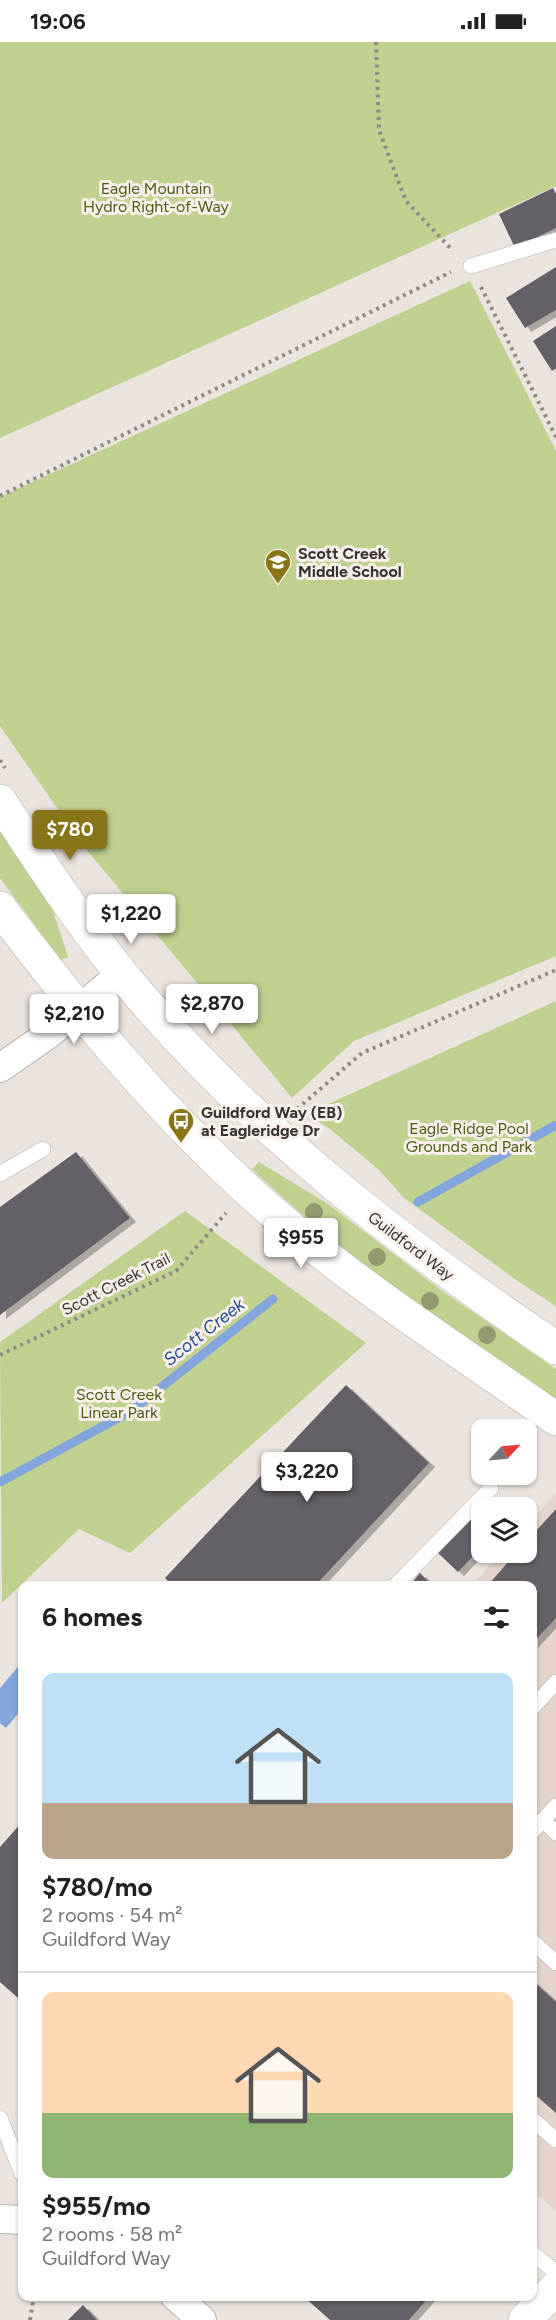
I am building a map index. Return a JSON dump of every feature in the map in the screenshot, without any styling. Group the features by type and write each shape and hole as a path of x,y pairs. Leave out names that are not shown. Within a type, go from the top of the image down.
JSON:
{"main road":[{"name":"Guildford Way","path":"0,801 39,860 121,974 229,1089 301,1157 359,1207 454,1278 556,1348"},
{"path":"0,908 79,1011 187,1131 260,1202 331,1261 556,1419"}],"street":[{"path":"0,1068 79,1011 121,974"},
{"path":"0,2219 18,2218"},
{"path":"181,2301 202,2320"}],"lane":[{"path":"471,266 556,240"},
{"path":"0,1174 43,1149"},
{"path":"400,1581 491,1488"},
{"path":"537,1703 556,1682"},
{"path":"556,1806 538,1826 556,1833"},
{"path":"537,1946 556,1963"},
{"path":"0,2118 18,2164"},
{"path":"537,2123 556,2140"},
{"path":"537,2267 548,2298"}],"path":[{"path":"376,42 379,130 406,201 454,252 471,266 556,437"},
{"path":"0,496 452,272 471,266"},
{"path":"0,760 6,769"},
{"path":"297,1110 362,1053 556,970"},
{"name":"Scott Creek Trail","path":"0,1355 176,1271 226,1213"},
{"path":"30,2320 33,2301"}],"shaded area":[{"path":"556,1493 556,2211 537,2194 537,1581 476,1581 492,1563 537,1563 537,1514"}],"green space":[{"name":"Eagle Mountain Hydro Right-of-Way","path":"0,42 556,42 556,186 0,438"},
{"name":"Scott Creek Middle School","path":"470,281 556,451 556,956 354,1041 292,1098 82,844 0,726 0,497"},
{"path":"0,829 51,905 68,957 61,960 0,878"},
{"name":"Eagle Ridge Pool Grounds and Park","path":"556,1001 556,1306 519,1282 404,1198 379,1170 330,1129 306,1114"},
{"path":"259,1162 328,1204 442,1291 556,1369 556,1402 361,1262 252,1169"},
{"name":"Scott Creek Linear Park","path":"185,1211 366,1343 130,1553 79,1529 25,1581 18,1581 18,1588 2,1603 0,1342"}],"water":[{"path":"18,1667 18,1714 6,1728 0,1723 0,1688"}],"building":[{"path":"553,188 556,194 556,228 515,248 499,214"},
{"path":"556,267 556,310 525,328 506,298"},
{"path":"556,326 556,368 552,371 533,341"},
{"path":"76,1152 130,1218 0,1315 0,1207"},
{"path":"346,1385 429,1463 320,1581 168,1581 165,1578"},
{"path":"556,1509 556,1618 537,1639 537,1581 491,1581 507,1563 537,1563 537,1530"},
{"path":"471,1516 471,1558 458,1572 438,1553"},
{"path":"420,1573 428,1581 413,1581"},
{"path":"18,1827 18,1998 0,1982 0,1847"},
{"path":"537,1985 556,2002 556,2113 537,2096"},
{"path":"309,2301 426,2301 409,2320 330,2320"},
{"path":"83,2305 97,2320 68,2320"}],"waterway":[{"name":"Scott Creek","path":"418,1202 556,1125"},
{"name":"Scott Creek","path":"0,1482 131,1411 273,1299"}],"place":[{"name":"Scott Creek Middle School","path":"278,585"},
{"name":"Guildford Way (EB) at Eagleridge Dr","path":"181,1144"}]}
